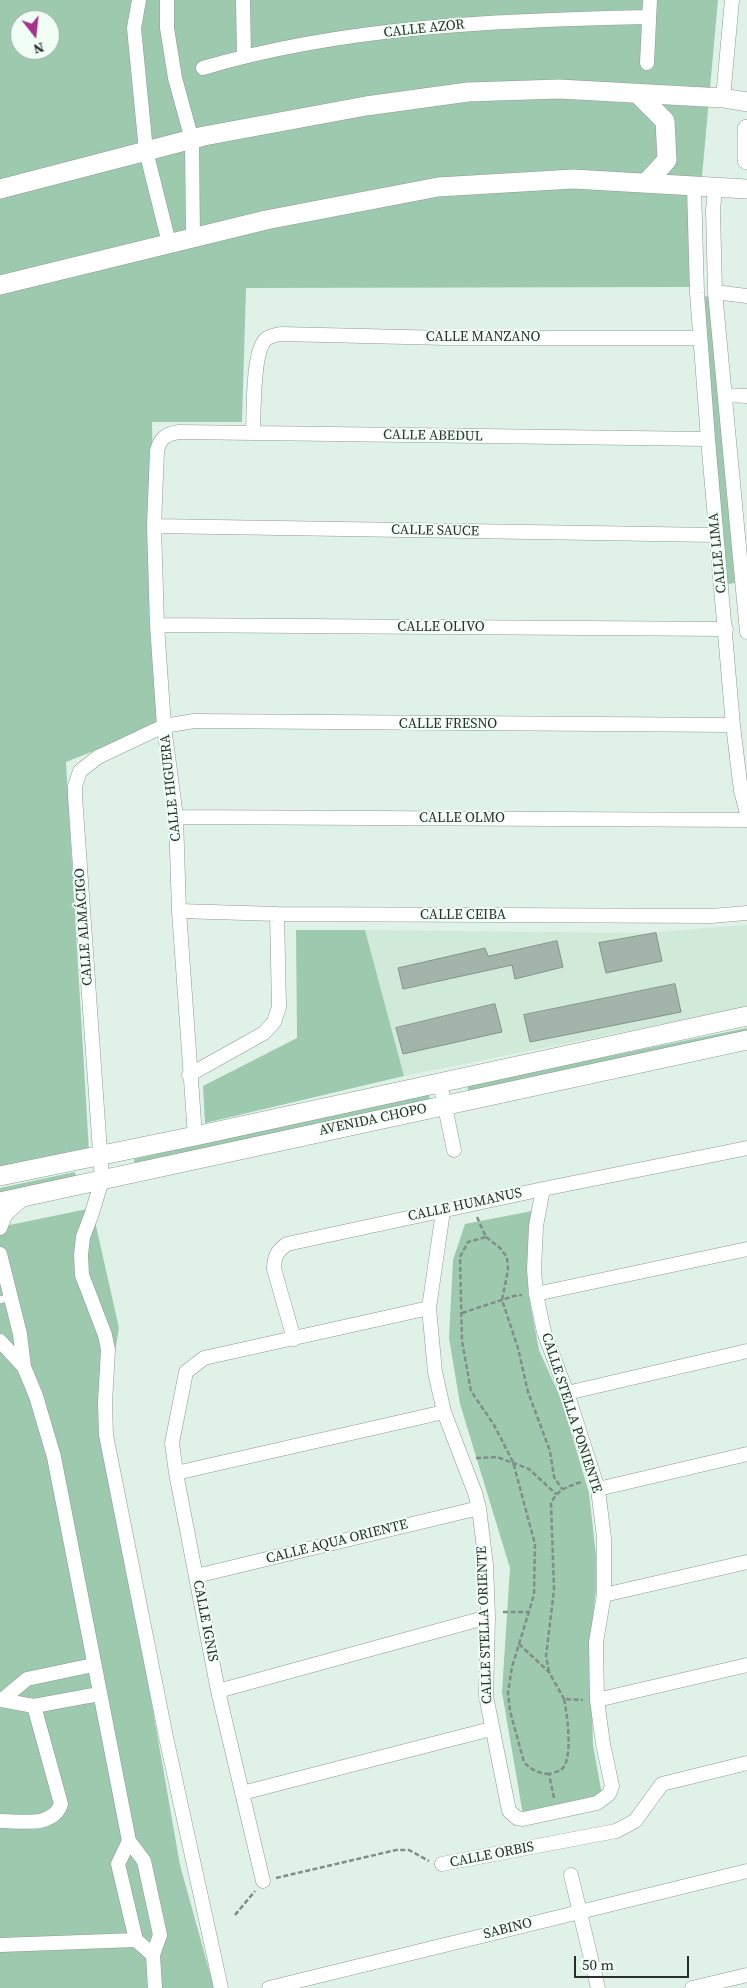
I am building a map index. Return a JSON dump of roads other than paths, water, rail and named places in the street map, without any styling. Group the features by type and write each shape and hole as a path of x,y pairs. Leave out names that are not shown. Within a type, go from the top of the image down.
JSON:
{"street":[{"path":"139,0 134,28 146,151 169,243"},
{"path":"167,0 167,28 175,78 192,140 193,238"},
{"path":"243,0 244,56"},
{"path":"647,63 650,0"},
{"path":"723,98 732,0"},
{"name":"CALLE AZOR","path":"203,68 244,56 411,29 541,20 649,18"},
{"path":"0,189 192,140 366,106 468,92 559,89 723,98 747,102"},
{"path":"636,94 665,121 667,160 646,183"},
{"path":"747,128 747,160"},
{"path":"0,285 266,220 438,187 573,179 747,189"},
{"name":"CALLE LIMA","path":"694,187 697,292 716,536 726,629 733,725 741,791 747,813"},
{"name":"CALLE LIMA","path":"715,188 712,210 715,292 725,396 741,494 747,632"},
{"path":"715,292 747,296"},
{"name":"CALLE MANZANO","path":"253,433 259,351 266,340 281,334 447,338 700,338"},
{"path":"725,396 747,396"},
{"name":"CALLE ABEDUL","path":"161,440 164,436 179,432 708,439"},
{"name":"CALLE HIGUERA","path":"161,440 157,451 154,526 157,625 164,726 176,817 179,911 189,1076 195,1136"},
{"name":"CALLE SAUCE","path":"154,526 716,536"},
{"path":"723,597 746,597"},
{"name":"CALLE OLIVO","path":"157,625 726,629"},
{"name":"CALLE FRESNO","path":"164,726 194,721 733,725"},
{"name":"CALLE ALMÁCIGO","path":"102,1180 75,786 80,771 98,757 164,726"},
{"name":"CALLE OLMO","path":"176,817 747,820"},
{"name":"CALLE CEIBA","path":"179,911 277,914 712,916 747,913"},
{"path":"189,1076 264,1033 274,1022 279,1007 277,914"},
{"name":"AVENIDA CHOPO","path":"0,1176 195,1136 747,1016"},
{"name":"AVENIDA CHOPO","path":"0,1202 747,1040"},
{"path":"440,1083 454,1150"},
{"name":"CALLE HUMANUS","path":"294,1339 274,1268 274,1258 279,1250 287,1244 543,1189 746,1149"},
{"path":"102,1180 83,1237 80,1254 82,1275 107,1342 106,1435 113,1479 166,1737 221,1988"},
{"name":"CALLE STELLA PONIENTE","path":"543,1189 536,1226 534,1270 536,1294 544,1332 597,1483 604,1538 604,1595 596,1642 597,1700 603,1744 612,1786"},
{"path":"0,1228 6,1214 26,1196"},
{"name":"CALLE STELLA ORIENTE","path":"443,1210 428,1308 435,1372 444,1412 475,1492 478,1508 486,1565 488,1617 486,1696 491,1729 509,1811 518,1818 523,1819 597,1803 608,1794 612,1786"},
{"path":"536,1294 747,1249"},
{"path":"0,1254 5,1298 20,1334 24,1367 36,1396 54,1457 93,1665 129,1841 144,1861 160,1935 153,1955 155,1988"},
{"path":"294,1339 428,1308"},
{"name":"CALLE IGNIS","path":"263,1881 218,1691 176,1473 172,1443 186,1372 195,1364 204,1358 294,1339"},
{"path":"0,1341 24,1367"},
{"path":"567,1393 747,1351"},
{"path":"176,1473 444,1412"},
{"path":"597,1483 747,1454"},
{"name":"CALLE AQUA ORIENTE","path":"196,1576 478,1508"},
{"path":"604,1595 747,1562"},
{"path":"218,1691 488,1617"},
{"path":"1,1700 27,1679 93,1665"},
{"path":"597,1700 747,1665"},
{"path":"1,1700 34,1706 99,1694"},
{"path":"0,1821 44,1821 58,1812 61,1804 34,1706"},
{"path":"242,1793 491,1729"},
{"name":"CALLE ORBIS","path":"442,1864 616,1831 635,1820 662,1784 747,1763"},
{"path":"129,1841 118,1864 136,1940 153,1955"},
{"name":"SABINO","path":"270,1988 747,1871"},
{"path":"571,1875 598,1988"},
{"path":"0,1945 136,1940"},
{"path":"692,1988 747,1975"}]}
